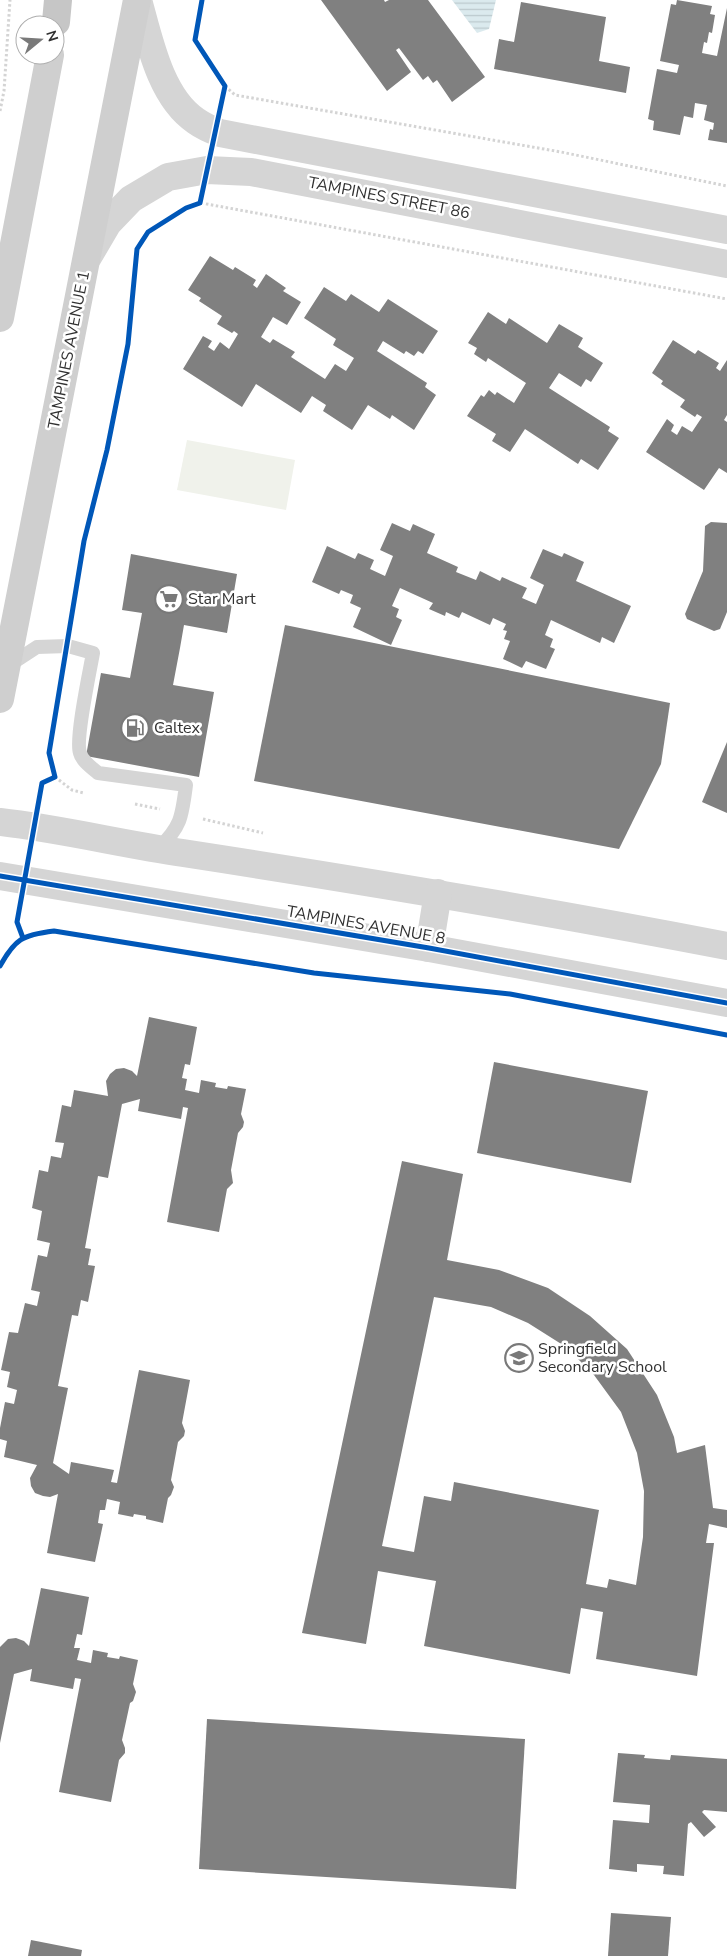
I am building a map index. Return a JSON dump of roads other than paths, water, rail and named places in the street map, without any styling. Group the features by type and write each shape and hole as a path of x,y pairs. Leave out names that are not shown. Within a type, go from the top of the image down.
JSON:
{"main road":[{"name":"TAMPINES AVENUE 1","path":"0,699 5,667 10,599 86,261 138,0"},
{"path":"0,318 48,65"}],"street":[{"name":"TAMPINES STREET 86","path":"138,0 158,70 179,105 195,121 215,131 727,230"},
{"name":"TAMPINES STREET 86","path":"86,261 108,223 131,199 168,178 207,170 251,172 727,264"},
{"path":"0,822 438,893 727,946"},
{"name":"TAMPINES AVENUE 8","path":"0,876 429,948 727,1003"},
{"path":"429,948 438,893"}],"lane":[{"path":"5,667 37,647 68,646 93,653 79,738 80,753 98,773 186,785 182,814 172,835 158,849"}],"place":[{"name":"Star Mart","path":"169,599"},
{"name":"Caltex","path":"135,728"},
{"name":"Springfield Secondary School","path":"519,1358"}]}
